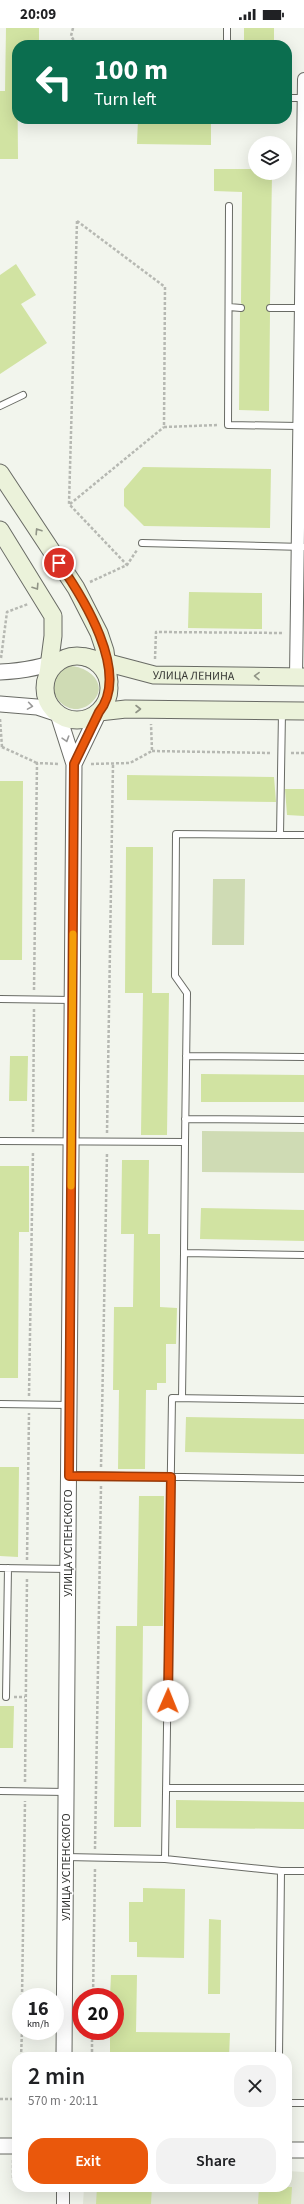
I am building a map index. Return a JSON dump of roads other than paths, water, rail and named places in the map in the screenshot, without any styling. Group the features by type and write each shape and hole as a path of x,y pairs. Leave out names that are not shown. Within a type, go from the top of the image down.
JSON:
{"main road":[{"path":"0,473 76,588 99,633 105,652 109,682 108,693 104,705 99,712"},
{"path":"0,530 53,616 53,636 56,661 46,682 48,700 58,714 66,718 83,720 99,712 126,709 304,711"},
{"path":"56,661 78,655 86,657 97,663 104,671 109,682"},
{"name":"УЛИЦА ЛЕНИНА","path":"86,657 107,664 154,675 300,677"}],"street":[{"path":"300,677 301,547 299,426 302,384 301,308 303,258 304,79"},
{"path":"0,672 25,671 56,661"},
{"path":"0,704 37,707 58,714 74,764"},
{"path":"74,764 99,712"},
{"name":"УЛИЦА УСПЕНСКОГО","path":"64,2052 74,764"},
{"path":"0,2146 12,2146"},
{"path":"292,2150 304,2150"},
{"path":"63,2192 63,2204"}],"lane":[{"path":"227,28 227,40"},
{"path":"292,98 304,98"},
{"path":"229,206 228,425 299,426"},
{"path":"229,307 240,308"},
{"path":"270,308 301,308"},
{"path":"0,406 24,395"},
{"path":"142,543 301,547"},
{"path":"280,835 282,710"},
{"path":"182,1398 187,993 175,976 176,834 304,835"},
{"path":"0,999 72,1000"},
{"path":"186,1056 304,1056"},
{"path":"185,1118 304,1120"},
{"path":"0,1141 185,1142"},
{"path":"184,1253 304,1255"},
{"path":"165,1859 172,1398 304,1400"},
{"path":"0,1404 69,1405"},
{"path":"69,1476 304,1479"},
{"path":"0,1568 68,1568"},
{"path":"6,1697 8,1568"},
{"path":"166,1788 304,1788"},
{"path":"0,1790 66,1792"},
{"path":"66,1857 165,1859 281,1871 304,1871"},
{"path":"280,2052 281,1871"},
{"path":"292,2102 304,2103"}]}
